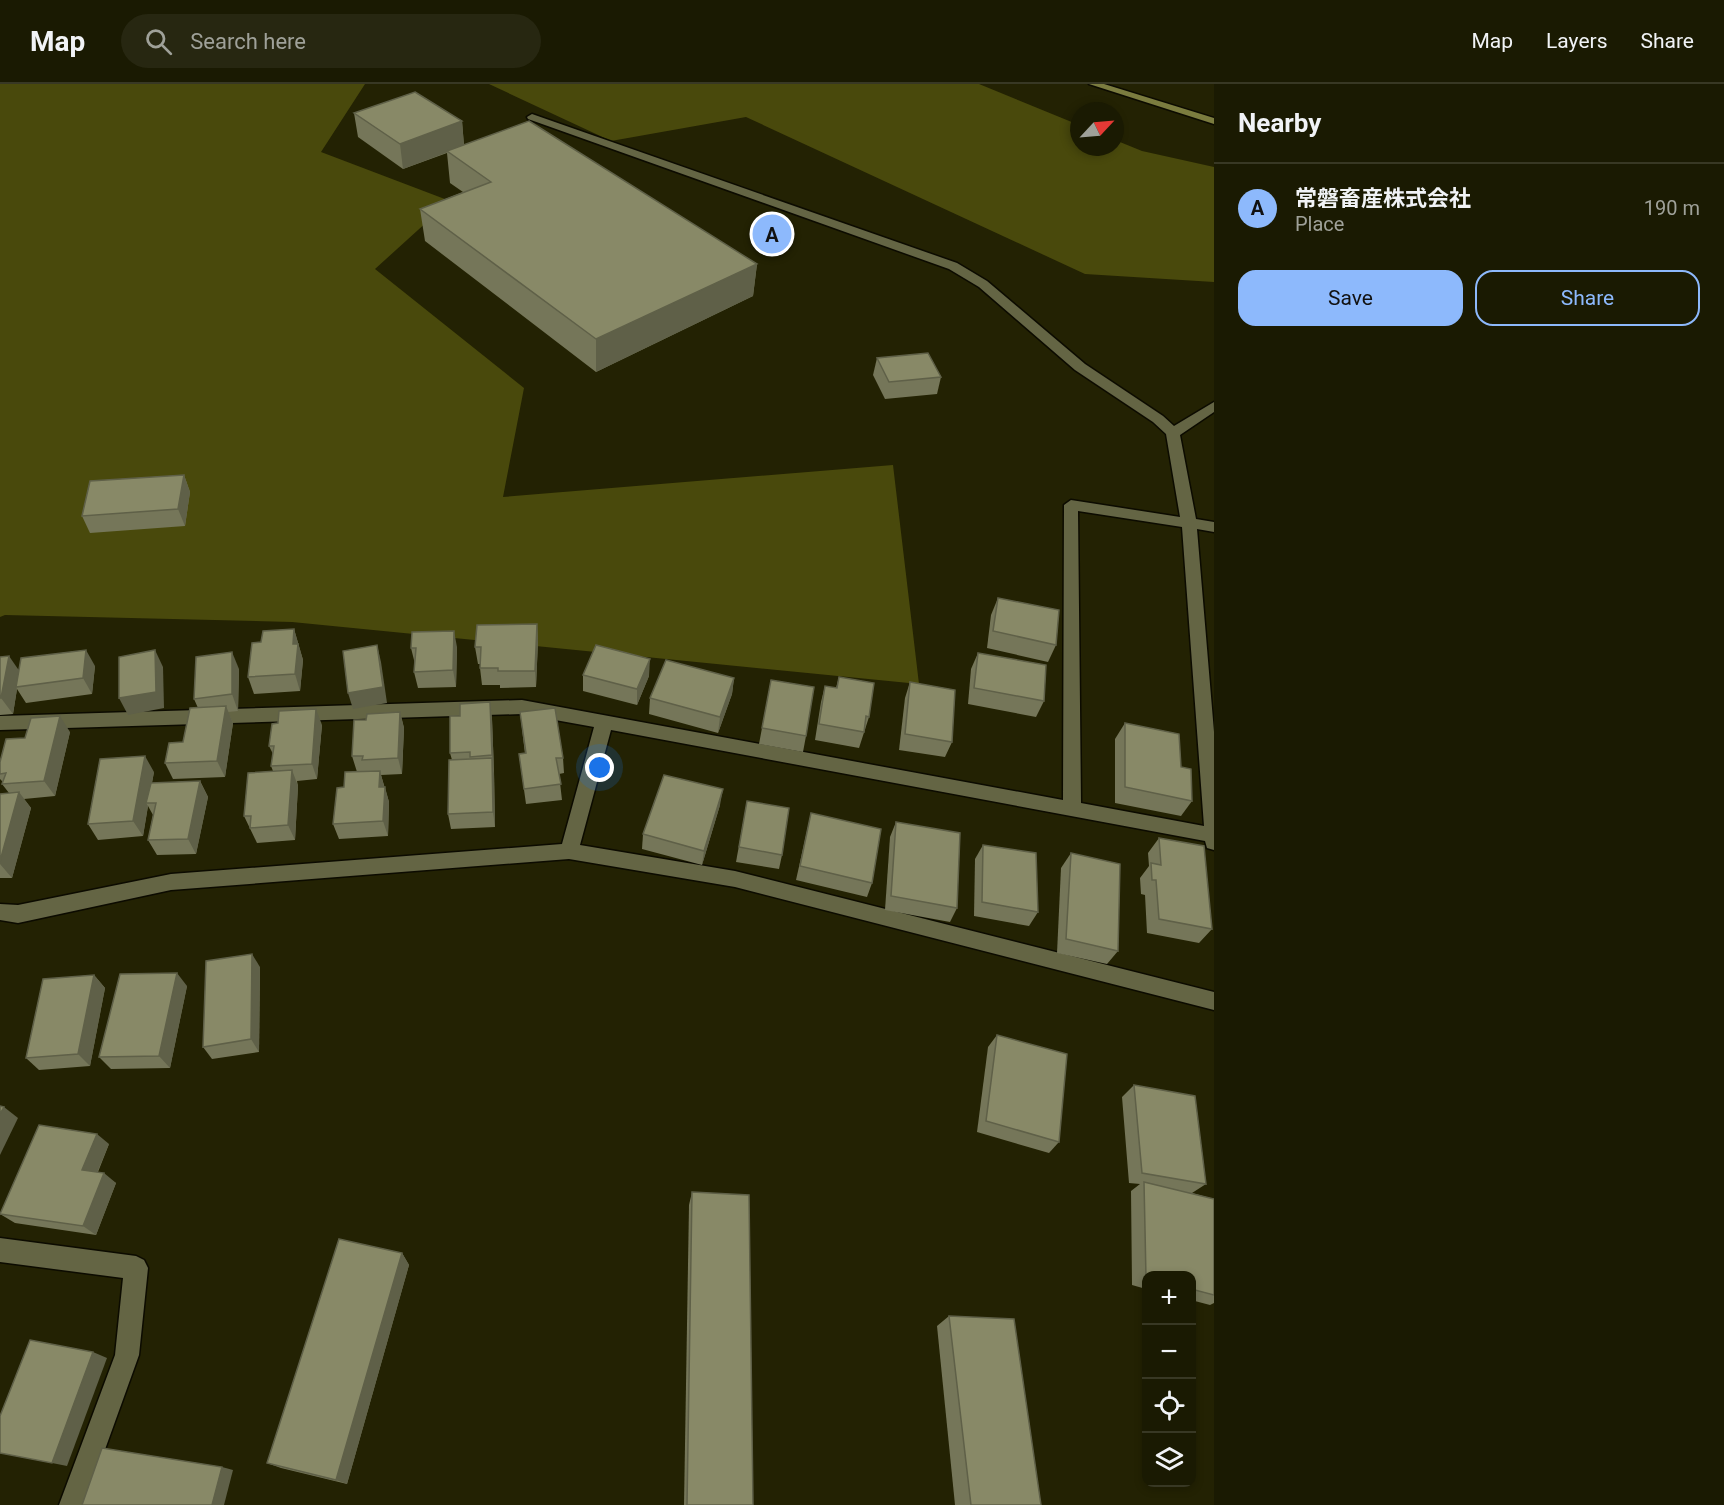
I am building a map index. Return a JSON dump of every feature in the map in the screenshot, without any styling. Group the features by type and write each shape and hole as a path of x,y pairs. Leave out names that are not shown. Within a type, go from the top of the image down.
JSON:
{"street":[{"path":"1094,84 1214,121"},
{"path":"532,117 953,266 983,285 1080,367 1158,419 1173,433 1189,523 1210,748 1214,842"},
{"path":"1173,433 1214,406"},
{"path":"1072,808 1071,505 1214,527"},
{"path":"0,723 522,708 1213,834"},
{"path":"569,851 604,723"},
{"path":"0,912 18,914 171,882 569,851 735,879 1214,1001"},
{"path":"0,1250 136,1268 127,1355 72,1505"}],"shaded area":[{"path":"0,84 365,84 321,152 450,201 375,269 524,388 503,497 893,465 919,684 292,622 5,615 0,617"},
{"path":"489,84 979,84 1070,121 1070,156 1124,156 1124,144 1142,151 1214,167 1214,282 1085,274 746,117 611,141"}],"building":[{"path":"415,92 462,121 400,144 354,113"},
{"path":"529,121 757,264 596,339 420,209 491,182 447,151"},
{"path":"928,353 941,377 889,382 877,358"},
{"path":"184,475 178,509 82,516 90,481"},
{"path":"998,598 1059,610 1056,645 993,631"},
{"path":"537,624 535,671 498,671 498,668 480,668 481,647 475,647 477,625"},
{"path":"294,629 293,644 298,644 295,674 248,677 252,643 261,642 263,631"},
{"path":"454,631 453,670 414,672 416,648 411,648 412,632"},
{"path":"377,645 383,687 348,693 343,651"},
{"path":"596,645 650,659 637,689 583,675"},
{"path":"86,650 83,678 16,687 21,658"},
{"path":"155,650 156,692 119,698 119,657"},
{"path":"232,652 232,694 194,699 196,657"},
{"path":"978,653 1046,665 1044,701 974,688"},
{"path":"9,656 1,698 0,698 0,657"},
{"path":"666,660 734,678 720,717 650,698"},
{"path":"839,677 874,683 869,717 866,716 864,732 819,724 825,686 837,688"},
{"path":"771,680 814,687 806,736 762,728"},
{"path":"910,682 955,690 952,742 905,734"},
{"path":"490,702 492,755 470,757 470,752 450,753 450,716 460,716 460,704"},
{"path":"226,706 217,761 165,763 169,743 183,742 190,708"},
{"path":"555,708 563,758 556,758 561,784 524,789 519,754 526,753 520,712"},
{"path":"316,709 312,764 271,766 274,746 269,746 272,724 278,723 279,711"},
{"path":"400,712 398,758 362,760 363,756 352,756 354,720 366,720 367,714"},
{"path":"60,716 44,781 2,784 6,773 0,774 0,762 6,739 25,738 31,718"},
{"path":"1125,723 1179,734 1181,767 1191,769 1192,801 1125,787"},
{"path":"145,756 133,821 88,824 100,759"},
{"path":"492,758 493,812 448,814 449,760"},
{"path":"292,770 288,825 250,828 251,816 244,816 248,773"},
{"path":"380,771 379,787 385,787 383,821 333,824 337,788 344,787 345,772"},
{"path":"664,775 723,789 704,851 643,834"},
{"path":"200,781 188,839 148,840 156,803 146,803 151,783"},
{"path":"19,792 0,861 0,794"},
{"path":"747,801 789,808 782,855 739,847"},
{"path":"811,813 881,829 872,883 800,866"},
{"path":"896,822 960,833 957,908 891,896"},
{"path":"1159,838 1204,846 1212,929 1159,919 1156,880 1152,880 1151,863 1161,865"},
{"path":"983,845 1036,853 1038,912 982,902"},
{"path":"1071,853 1120,864 1118,951 1066,939"},
{"path":"252,954 251,1039 203,1047 206,961"},
{"path":"177,973 159,1056 99,1057 120,974"},
{"path":"94,975 78,1054 26,1058 43,979"},
{"path":"997,1035 1067,1054 1059,1142 986,1121"},
{"path":"1134,1085 1195,1096 1206,1184 1142,1173"},
{"path":"39,1125 97,1134 82,1170 104,1173 83,1226 0,1214"},
{"path":"1144,1182 1214,1199 1214,1295 1196,1290 1196,1271 1146,1271"},
{"path":"692,1192 749,1195 753,1505 687,1505"},
{"path":"339,1239 402,1253 336,1480 267,1463"},
{"path":"949,1316 1014,1319 1041,1505 971,1505"},
{"path":"30,1340 93,1352 52,1463 0,1453 0,1416"},
{"path":"102,1448 222,1467 212,1505 82,1505"}],"place":[{"name":"常磐畜産株式会社","path":"772,234"}]}
